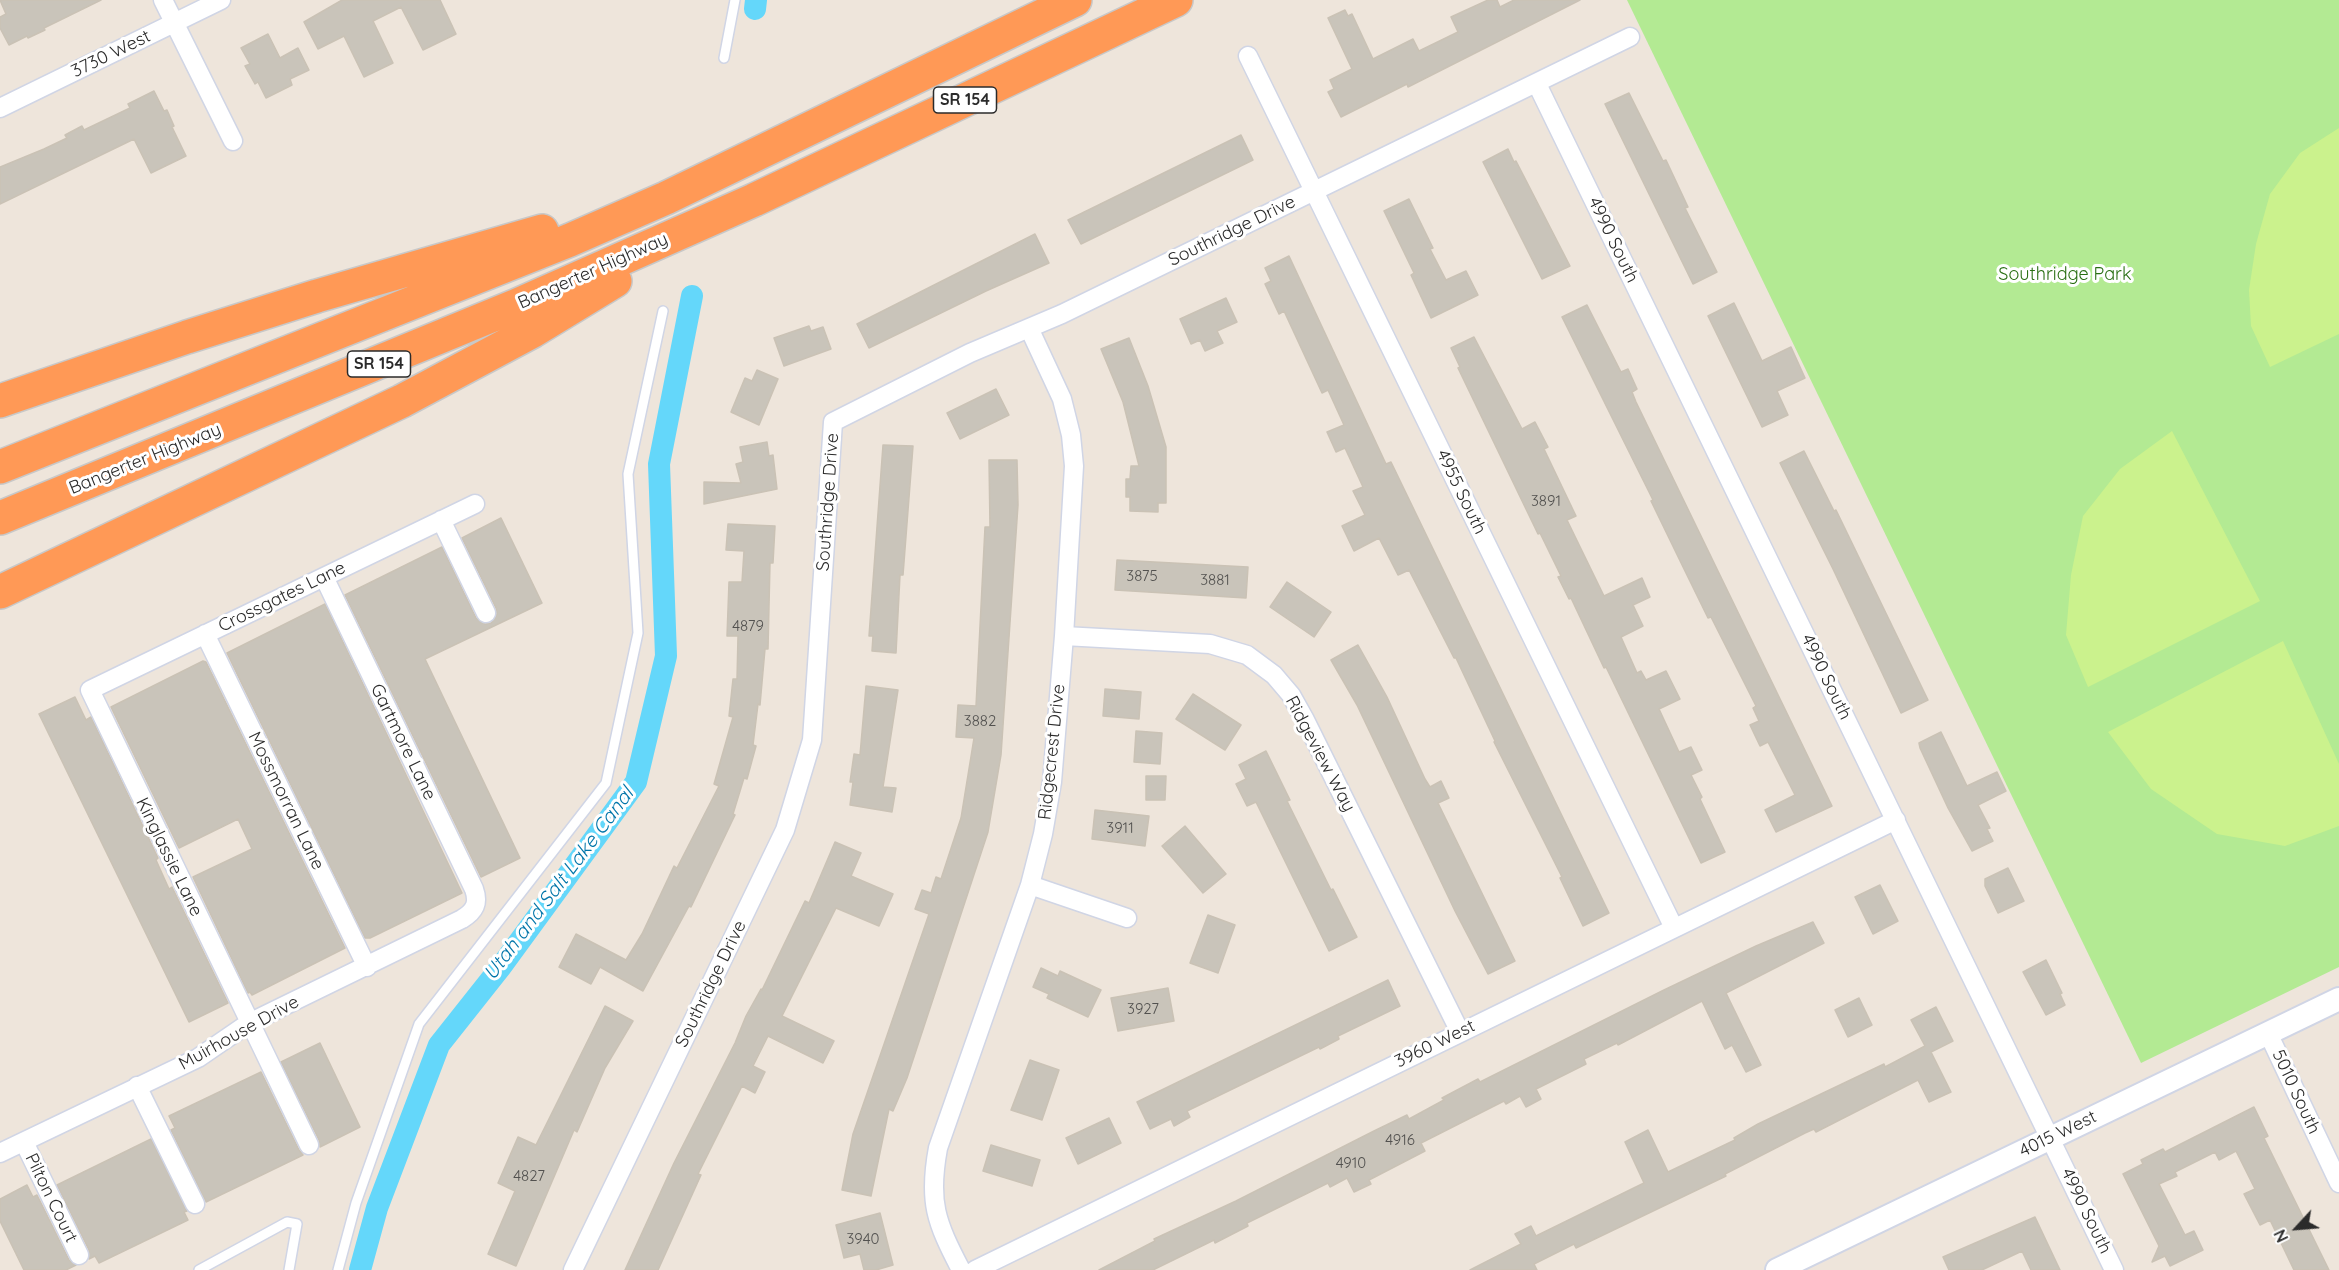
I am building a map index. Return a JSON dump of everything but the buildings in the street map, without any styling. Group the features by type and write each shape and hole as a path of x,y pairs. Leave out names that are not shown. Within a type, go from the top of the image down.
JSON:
{"highway":[{"name":"Bangerter Highway","path":"0,467 570,240 666,198 1075,0"},
{"name":"Bangerter Highway","path":"0,518 515,306 754,200 1176,0"},
{"path":"0,402 187,337 317,296 666,198"},
{"path":"0,592 373,415 460,371 754,200"}],"street":[{"path":"164,0 233,141"},
{"name":"3730 West","path":"0,108 222,0"},
{"name":"Southridge Drive","path":"573,1270 785,830 812,740 833,422 970,353 1062,314 1630,37"},
{"name":"4955 South","path":"1248,56 1674,928"},
{"name":"4990 South","path":"1537,84 2114,1270"},
{"name":"Ridgecrest Drive","path":"961,1270 946,1241 934,1205 933,1176 938,1148 1030,885 1043,834 1052,782 1064,636 1074,466 1071,435 1062,399 1029,328"},
{"name":"Crossgates Lane","path":"90,690 475,504"},
{"path":"441,520 486,613"},
{"name":"Gartmore Lane","path":"324,577 474,889 477,898 475,908"},
{"name":"Mossmorran Lane","path":"205,634 367,967"},
{"name":"Ridgeview Way","path":"1064,636 1210,644 1247,656 1274,675 1291,695 1305,720 1460,1032"},
{"name":"Kinglassie Lane","path":"90,690 309,1145"},
{"name":"3960 West","path":"975,1270 1896,820"},
{"path":"1030,885 1127,918"},
{"name":"Muirhouse Drive","path":"0,1153 198,1058 249,1023 462,919 475,908"},
{"name":"4015 West","path":"1777,1270 2339,999"},
{"name":"5010 South","path":"2268,1033 2339,1183"},
{"path":"137,1086 195,1204"},
{"name":"Pilton Court","path":"24,1142 79,1255"}],"lane":[{"path":"724,58 735,0"},
{"path":"338,1270 356,1203 419,1024 606,783 638,633 628,474 663,311"},
{"path":"199,1270 287,1222 297,1224 289,1270"}],"green space":[{"name":"Southridge Park","path":"1627,0 2339,0 2339,967 2141,1063"},
{"path":"2339,128 2339,334 2270,367 2251,326 2249,290 2256,244 2270,194 2300,153"},
{"path":"2172,431 2260,601 2088,687 2066,635 2071,575 2083,516 2120,469"},
{"path":"2283,641 2339,764 2339,826 2285,846 2217,834 2151,789 2108,732"}],"waterway":[{"name":"Utah and Salt Lake Canal","path":"755,9 756,0"},
{"name":"Utah and Salt Lake Canal","path":"360,1270 377,1208 439,1045 500,968 636,782 666,656 659,464 692,296"}]}
